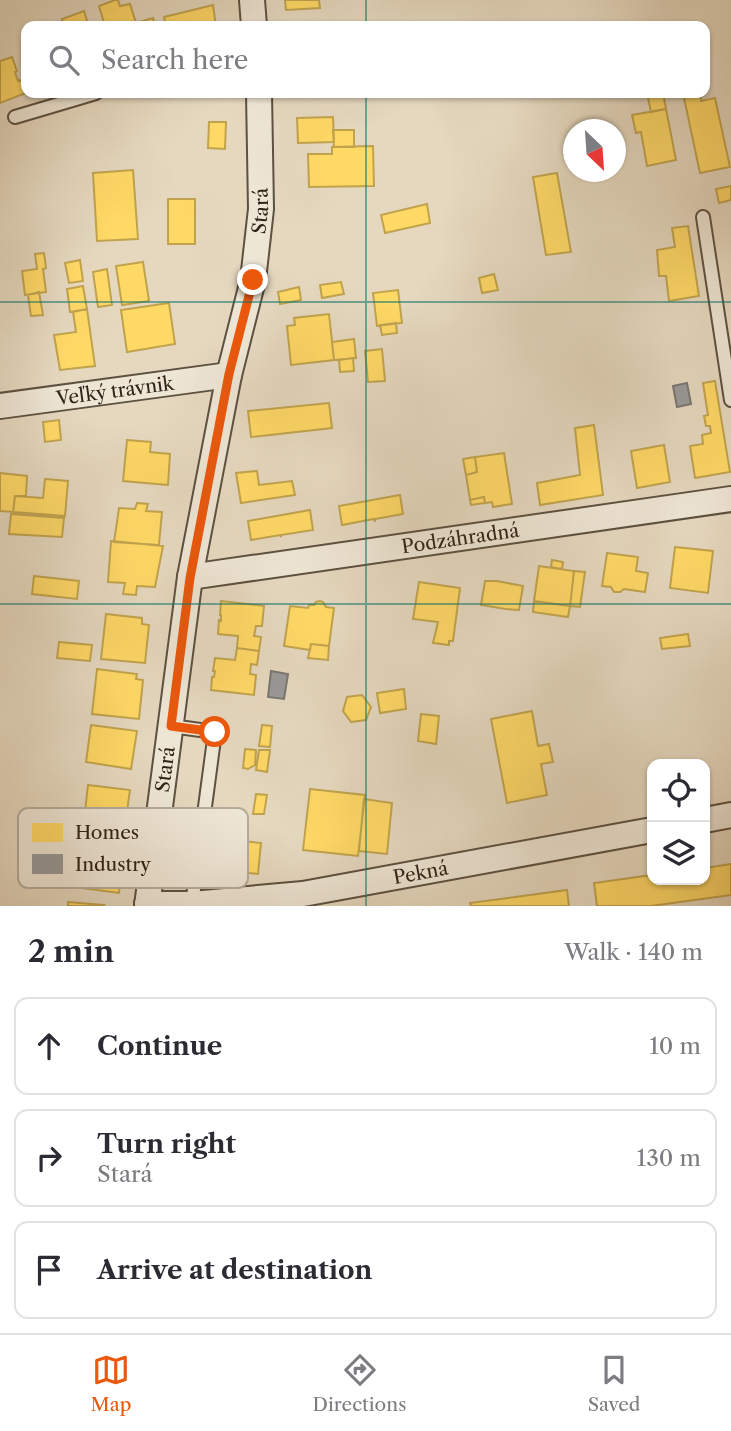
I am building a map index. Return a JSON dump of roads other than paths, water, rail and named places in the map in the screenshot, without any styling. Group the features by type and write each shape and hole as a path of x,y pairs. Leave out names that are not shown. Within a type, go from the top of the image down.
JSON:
{"street":[{"path":"252,0 254,21"},
{"name":"Stará","path":"160,808 190,578 229,374 253,280 261,209 258,98"},
{"name":"Veľký trávnik","path":"0,406 229,374"},
{"name":"Podzáhradná","path":"190,578 731,499"},
{"path":"710,819 731,815"},
{"name":"Pekná","path":"147,905 192,904 303,894 647,831"}],"lane":[{"path":"15,117 79,98"},
{"path":"703,217 731,400"},
{"path":"171,726 215,732 205,808"},
{"path":"192,904 194,888"}]}
